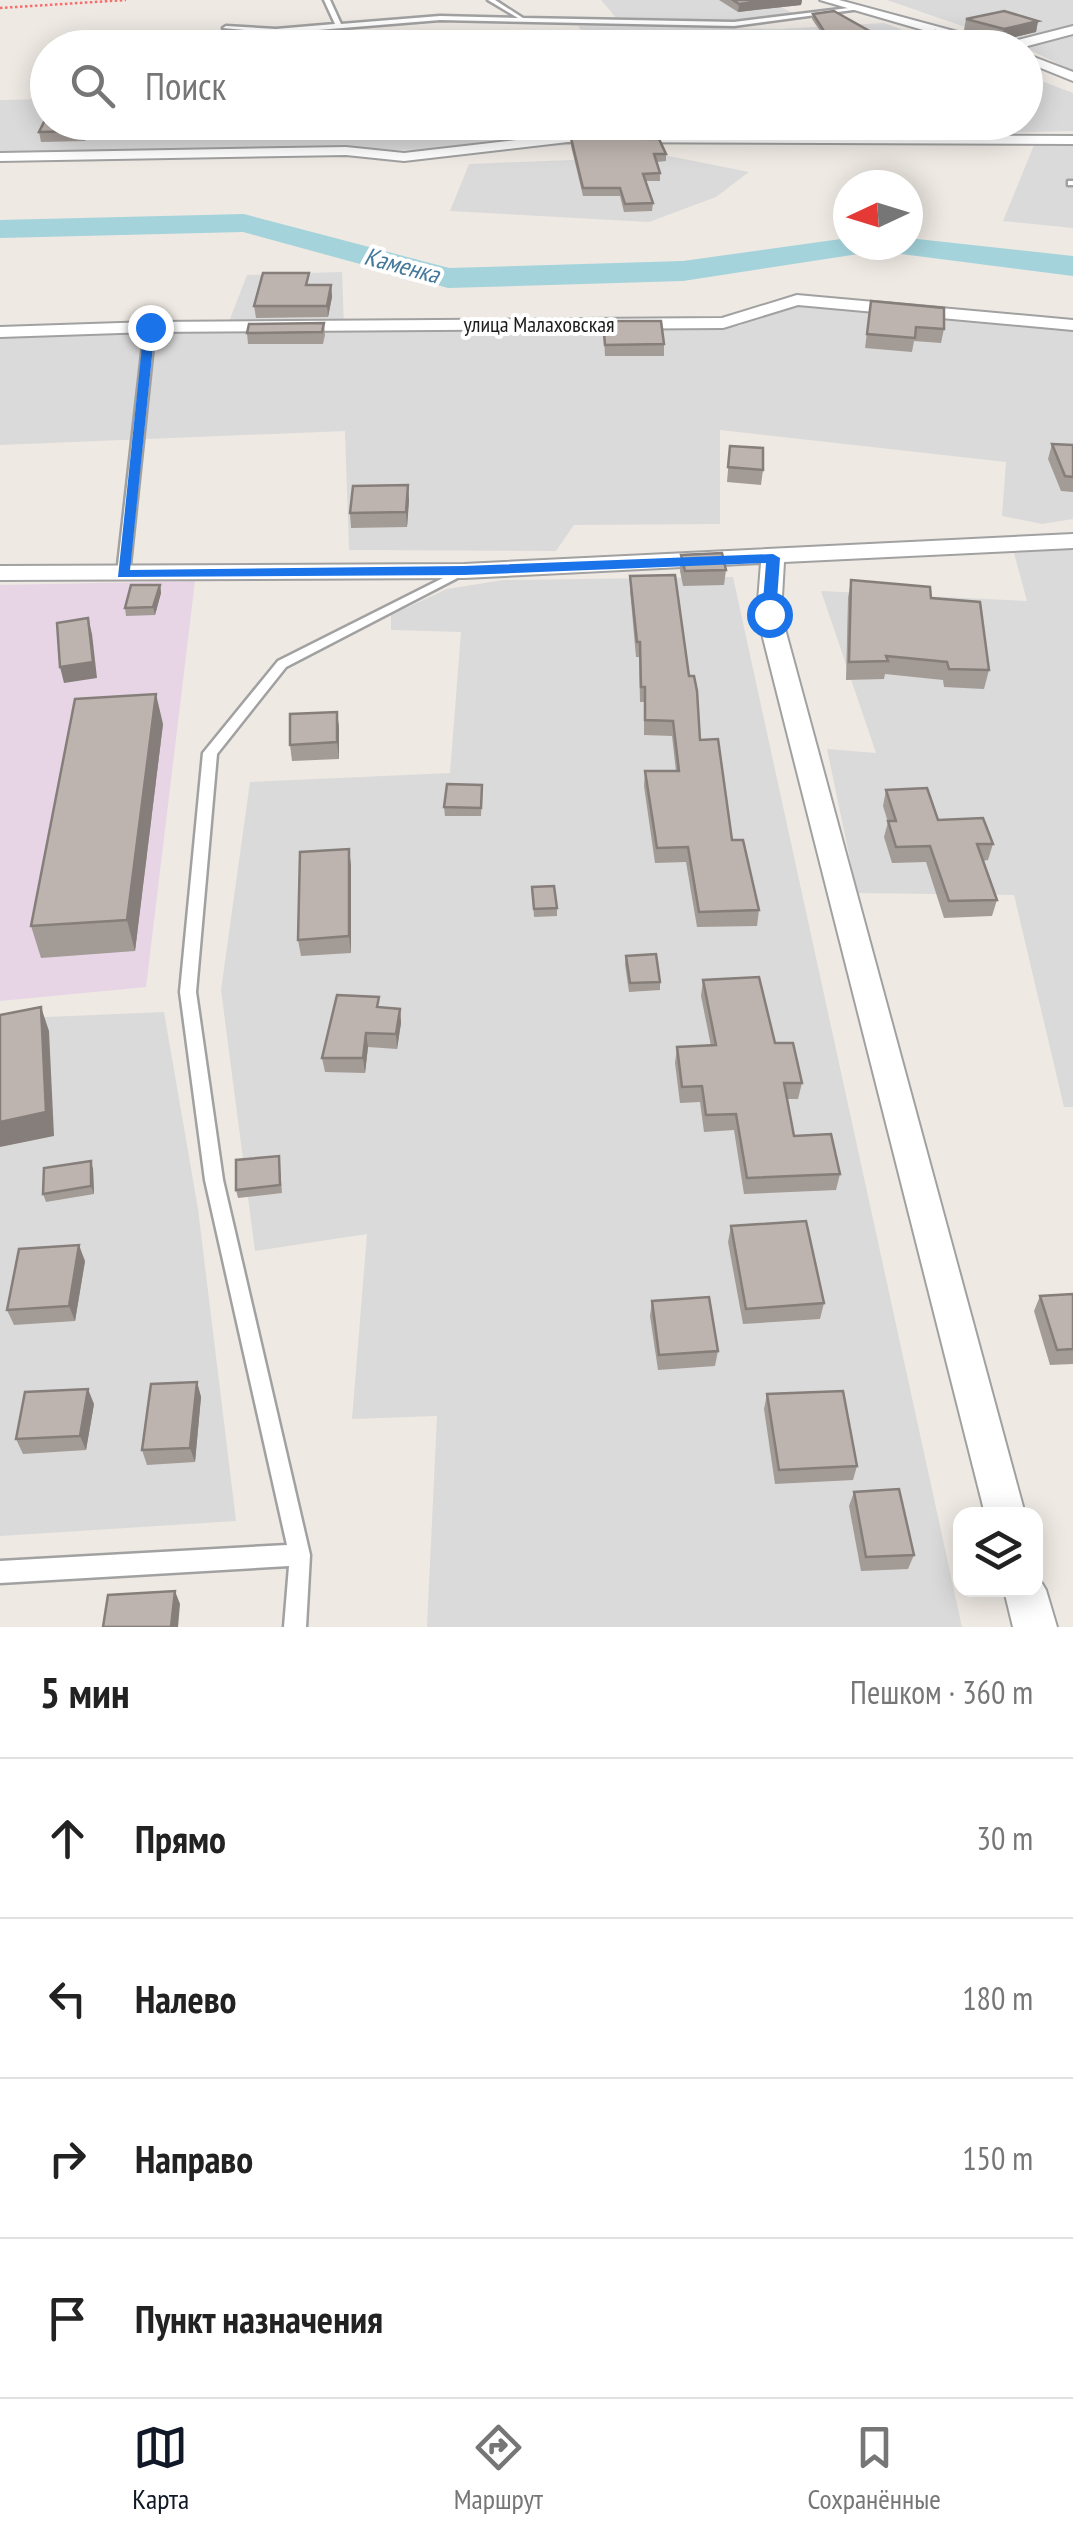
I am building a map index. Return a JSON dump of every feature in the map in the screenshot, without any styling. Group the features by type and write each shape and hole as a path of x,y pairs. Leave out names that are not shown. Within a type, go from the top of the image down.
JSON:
{"street":[{"path":"826,0 935,30"},
{"path":"1043,38 1073,30"},
{"path":"1043,65 1073,77"},
{"path":"0,157 346,150 404,157 551,140"},
{"path":"1043,140 1073,140"},
{"name":"улица Малаховская","path":"0,332 150,327 723,323 797,300 1073,325"},
{"path":"0,574 464,570 1073,541"},
{"path":"773,558 769,614 1003,1507"},
{"path":"1027,1597 1035,1627"}],"lane":[{"path":"327,0 339,26"},
{"path":"491,0 526,20"},
{"path":"226,28 316,28 440,18 734,24 857,9"},
{"path":"123,574 150,327"},
{"path":"295,1627 300,1555 214,1180 188,992 210,753 282,664 464,570"},
{"path":"0,1572 300,1555"}],"path":[{"path":"0,8 126,0"}],"shaded area":[{"path":"601,0 769,0 794,14 729,21 619,21"},
{"path":"887,0 1073,0 1073,71 1043,56 1043,30 974,30"},
{"path":"884,23 904,30 581,30 578,26 780,29"},
{"path":"1043,82 1073,93 1073,131 1043,132"},
{"path":"30,99 30,140 753,140 398,150 314,147 0,158 0,100"},
{"path":"1073,143 1073,228 1003,221 1034,145"},
{"path":"669,156 749,172 716,197 649,222 450,211 469,164"},
{"path":"342,272 344,327 740,326 781,301 1073,329 1073,519 1042,524 1002,516 1006,462 720,430 720,524 574,525 556,551 349,550 345,431 0,445 0,334 225,332 247,275"},
{"path":"1073,547 1073,1107 1064,1107 1014,895 857,893 827,749 876,753 821,591 1027,601 1014,553"},
{"path":"733,577 962,1627 427,1627 437,1416 352,1419 367,1234 255,1251 221,990 250,782 450,773 461,632 391,630 391,615 447,589 503,580"},
{"path":"195,581 146,987 0,1001 0,585"},
{"path":"164,1012 198,1209 236,1521 0,1536 0,1019"}],"building":[{"path":"733,0 769,0 739,4"},
{"path":"834,11 868,30 823,30 813,14"},
{"path":"1004,11 1038,21 1004,29 966,19"},
{"path":"571,140 659,140 666,154 654,154 660,173 643,174 653,203 625,204 620,188 583,188"},
{"path":"263,273 309,273 306,285 331,285 327,306 254,306"},
{"path":"871,301 944,308 944,329 916,327 915,338 867,334"},
{"path":"603,321 661,321 664,344 605,345"},
{"path":"324,323 322,332 247,333 249,324"},
{"path":"1052,444 1073,445 1073,477 1065,476"},
{"path":"730,446 763,448 763,470 728,467"},
{"path":"408,485 406,512 350,513 353,486"},
{"path":"722,553 726,570 685,571 681,555"},
{"path":"675,575 689,676 694,676 697,691 700,740 718,739 732,840 743,840 759,910 699,912 688,847 657,848 645,771 679,771 673,721 645,720 645,687 641,687 640,642 630,576"},
{"path":"851,580 930,587 931,598 980,602 989,670 949,669 947,662 886,656 888,661 849,662"},
{"path":"131,585 160,585 153,607 125,608"},
{"path":"88,618 93,662 60,667 57,623"},
{"path":"156,694 127,920 31,926 75,699"},
{"path":"337,712 337,742 290,745 290,714"},
{"path":"447,784 482,785 481,808 444,807"},
{"path":"927,788 938,820 983,818 993,844 977,844 997,900 949,901 930,846 896,847 888,821 896,821 886,790"},
{"path":"349,849 349,936 298,940 300,852"},
{"path":"554,886 557,908 534,909 532,887"},
{"path":"656,954 660,982 630,983 626,956"},
{"path":"759,977 775,1043 793,1043 802,1083 784,1083 794,1136 831,1134 840,1174 747,1178 736,1114 706,1115 702,1086 682,1087 677,1047 716,1045 703,980"},
{"path":"337,995 379,997 377,1007 400,1009 396,1034 366,1033 363,1058 322,1058"},
{"path":"41,1007 46,1112 0,1122 0,1015"},
{"path":"279,1156 280,1185 236,1190 236,1160"},
{"path":"91,1161 91,1186 43,1194 44,1168"},
{"path":"806,1221 824,1303 746,1309 731,1226"},
{"path":"79,1245 69,1306 7,1310 19,1249"},
{"path":"1073,1294 1073,1349 1057,1350 1040,1296"},
{"path":"709,1297 718,1351 659,1355 652,1301"},
{"path":"197,1382 190,1448 142,1450 151,1384"},
{"path":"88,1389 80,1436 16,1439 25,1392"},
{"path":"843,1391 857,1466 779,1470 767,1394"},
{"path":"899,1489 914,1555 866,1557 854,1492"},
{"path":"175,1591 171,1627 103,1627 108,1595"}],"waterway":[{"name":"Каменка","path":"0,229 244,223 448,278 683,271 833,250"},
{"name":"Каменка","path":"923,249 1073,266"}],"route":[{"path":"150,327 123,574 464,570 773,558 769,614"}]}
